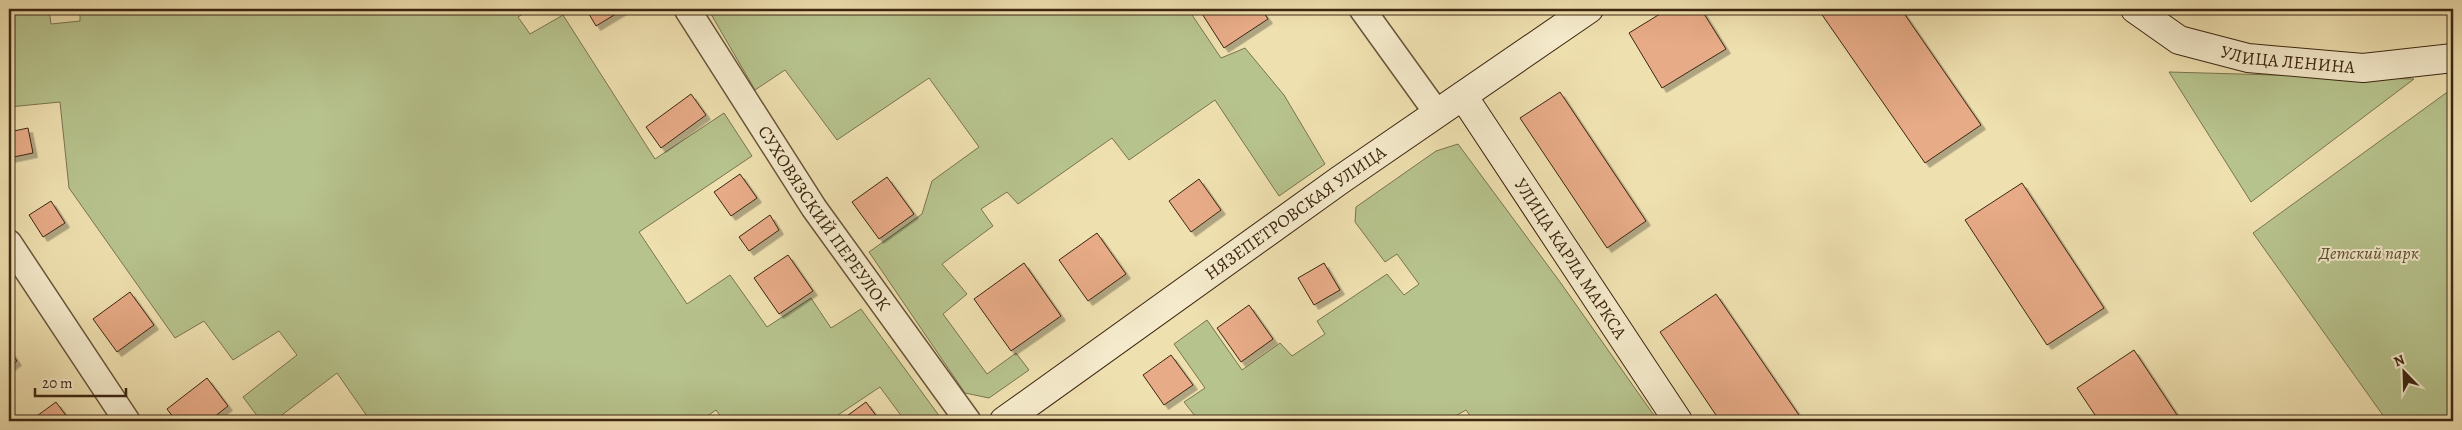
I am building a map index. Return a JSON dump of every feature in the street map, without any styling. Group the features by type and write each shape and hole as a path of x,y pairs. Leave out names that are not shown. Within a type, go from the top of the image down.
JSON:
{"main road":[{"name":"НЯЗЕПЕТРОВСКАЯ УЛИЦА","path":"1004,421 1437,113 1589,9"},
{"name":"УЛИЦА ЛЕНИНА","path":"2134,9 2179,40 2248,58 2363,68 2453,58"},
{"name":"УЛИЦА КАРЛА МАРКСА","path":"1462,96 1678,421"}],"street":[{"name":"СУХОВЯЗСКИЙ ПЕРЕУЛОК","path":"687,9 814,208 968,421"},
{"path":"1362,9 1437,113"},
{"path":"9,243 127,421"}],"green space":[{"path":"9,9 49,9 51,24 80,21 80,9 531,9 518,17 530,34 563,15 655,159 724,113 752,156 639,232 687,304 730,275 767,327 811,298 831,328 861,309 943,421 905,421 880,387 829,421 724,421 716,410 700,421 361,421 367,416 337,373 274,421 261,421 243,397 297,355 279,331 233,360 204,321 175,338 69,188 60,102 9,107"},
{"path":"708,9 1188,9 1221,58 1245,48 1284,95 1325,164 1279,196 1215,100 1129,160 1112,138 1018,204 1007,192 981,209 993,226 942,264 967,294 943,314 987,374 1016,353 1029,370 989,398 965,393 869,252 922,214 932,181 979,147 929,78 837,140 785,70 755,90"},
{"path":"2211,9 2266,9 2239,14"},
{"path":"2169,72 2414,79 2251,202"},
{"name":"Детский парк","path":"2453,88 2453,421 2387,421 2253,233"},
{"path":"1458,144 1560,282 1658,421 1474,421 1466,410 1446,421 1199,421 1184,402 1205,388 1174,344 1207,320 1242,370 1280,343 1292,356 1325,334 1317,321 1387,274 1404,295 1419,284 1397,254 1385,262 1355,222 1356,207 1436,151"}],"building":[{"path":"586,9 624,9 596,26"},
{"path":"1199,9 1261,9 1268,19 1224,48"},
{"path":"1668,9 1701,9 1726,49 1662,88 1629,33"},
{"path":"1818,9 1901,9 1981,125 1925,163"},
{"path":"1560,92 1646,221 1607,248 1520,118"},
{"path":"691,94 706,115 661,148 646,127"},
{"path":"28,128 33,153 9,158 9,132"},
{"path":"740,174 757,198 731,216 714,192"},
{"path":"887,177 914,214 879,239 852,202"},
{"path":"1199,179 1221,210 1191,232 1169,201"},
{"path":"2022,183 2104,308 2047,345 1965,220"},
{"path":"51,201 65,223 43,237 29,215"},
{"path":"770,215 779,230 749,251 739,237"},
{"path":"1097,233 1126,274 1088,301 1059,260"},
{"path":"788,255 813,291 779,314 754,278"},
{"path":"1024,263 1061,316 1011,351 974,299"},
{"path":"1324,263 1340,290 1314,305 1298,278"},
{"path":"130,292 154,325 117,352 93,319"},
{"path":"1716,294 1803,421 1720,421 1660,332"},
{"path":"1249,305 1273,339 1241,362 1217,328"},
{"path":"9,349 17,361 9,367"},
{"path":"2134,350 2181,421 2099,421 2077,388"},
{"path":"1171,355 1193,385 1164,405 1143,375"},
{"path":"207,378 228,406 209,421 176,421 167,409"},
{"path":"56,402 70,421 30,421"},
{"path":"866,402 880,421 840,421"}]}
